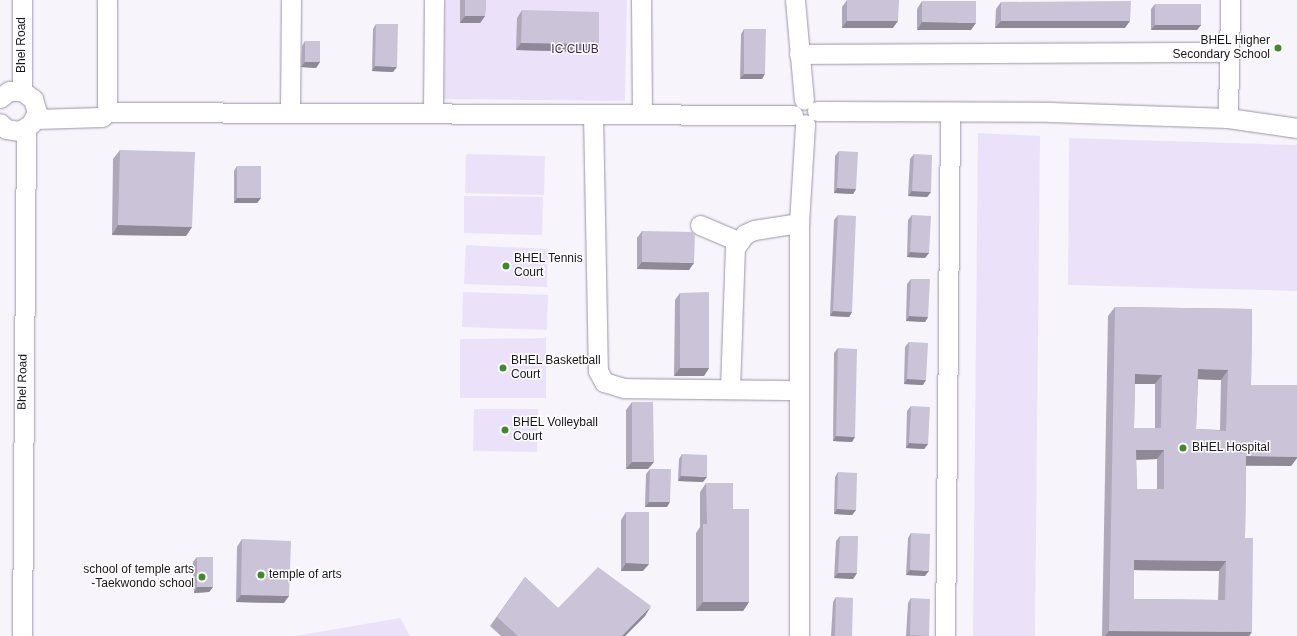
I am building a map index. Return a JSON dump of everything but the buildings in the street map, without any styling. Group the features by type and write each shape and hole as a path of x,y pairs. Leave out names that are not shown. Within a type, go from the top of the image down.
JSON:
{"street":[{"name":"Bhel Road","path":"22,0 22,91"},
{"path":"0,124 13,131 32,117 102,117 107,112 107,0"},
{"path":"290,113 291,0"},
{"path":"432,112 434,0"},
{"path":"641,0 642,114"},
{"path":"795,0 805,112 799,223 799,636"},
{"path":"1228,118 1230,0"},
{"path":"800,54 1228,52"},
{"path":"0,98 9,91 22,91 33,99 32,117"},
{"path":"107,112 432,112 593,114 950,112 1228,118 1297,128"},
{"path":"944,636 950,112"},
{"path":"593,114 598,371 604,382 624,388 798,390"},
{"name":"Bhel Road","path":"22,636 32,117"},
{"path":"730,389 734,257 738,241 744,234 754,230 799,223"},
{"path":"700,225 738,241"}],"green space":[{"name":"IC CLUB","path":"445,0 627,0 625,101 444,99"},
{"path":"978,133 1040,136 1035,636 973,636"},
{"path":"1069,138 1297,145 1297,291 1068,285"},
{"path":"466,154 545,156 544,195 465,193"},
{"name":"BHEL Tennis Court","path":"464,196 543,197 542,235 464,233"},
{"name":"BHEL Tennis Court","path":"466,245 548,249 547,287 464,284"},
{"name":"BHEL Tennis Court","path":"463,292 548,295 547,330 462,327"},
{"name":"BHEL Basketball Court","path":"546,338 546,398 460,398 460,339"},
{"name":"BHEL Volleyball Court","path":"474,409 538,409 537,452 473,451"},
{"path":"400,618 410,636 295,636"}],"place":[{"name":"BHEL Higher Secondary School","path":"1278,48"},
{"name":"BHEL Tennis Court","path":"506,266"},
{"name":"BHEL Basketball Court","path":"503,368"},
{"name":"BHEL Volleyball Court","path":"505,430"},
{"name":"BHEL Hospital","path":"1183,448"},
{"name":"temple of arts","path":"261,575"},
{"name":"school of temple arts -Taekwondo school","path":"202,577"}]}
